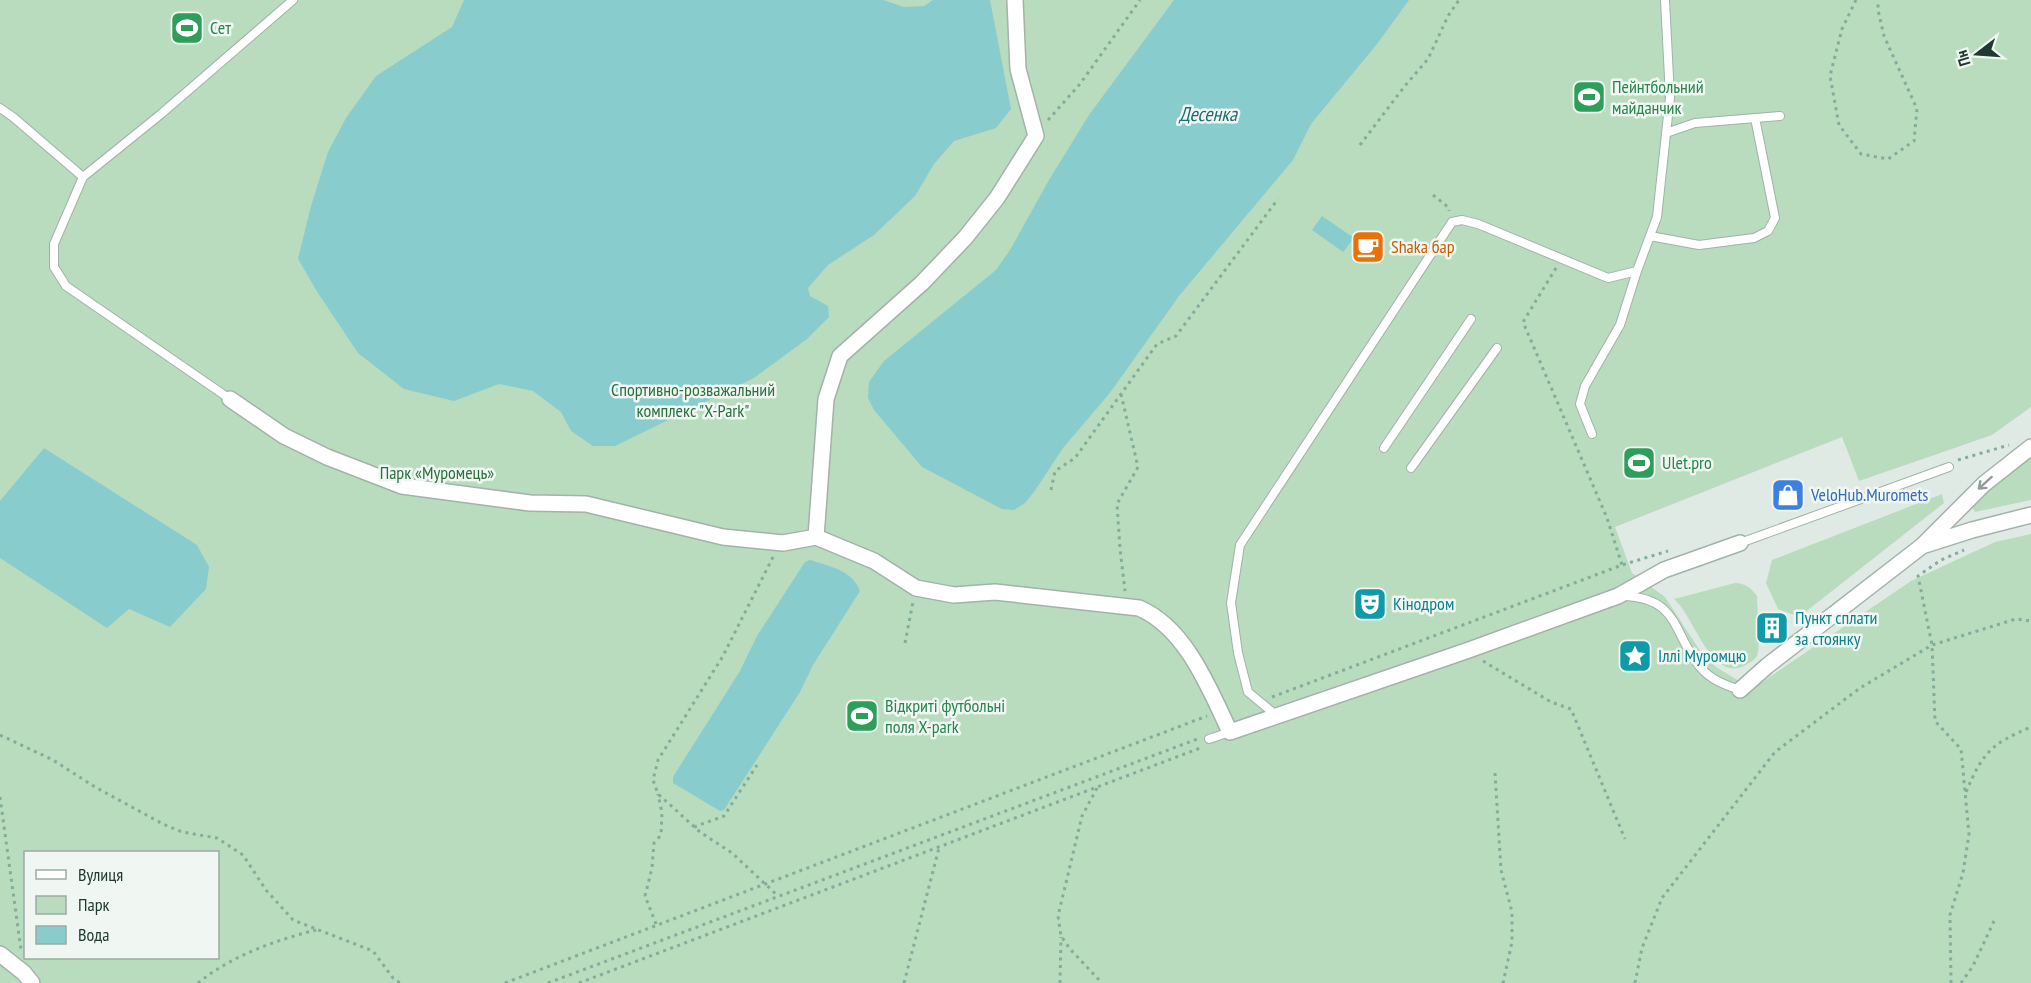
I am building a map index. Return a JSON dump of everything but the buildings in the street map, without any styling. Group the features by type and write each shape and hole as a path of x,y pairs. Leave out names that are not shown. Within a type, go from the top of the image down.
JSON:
{"street":[{"path":"816,537 826,399 840,356 922,283 965,238 997,198 1036,136 1018,69 1015,0"},
{"path":"230,399 284,436 327,457 402,486 530,503 586,504 723,537 783,543 816,537 874,561 916,588 954,595 995,592 1139,608 1165,623 1185,644 1230,732 1618,596 1664,570 1740,543"},
{"path":"1740,690 1767,666 1922,546 1984,484 2031,447"},
{"path":"1922,546 2031,515"},
{"path":"0,954 28,978"}],"lane":[{"path":"230,399 66,286 54,267 54,244 83,177 161,114 293,0"},
{"path":"1592,434 1580,404 1585,386 1620,325 1657,217 1670,97 1665,0"},
{"path":"0,108 83,177"},
{"path":"1666,133 1695,123 1780,116"},
{"path":"1650,236 1699,244 1754,238 1768,231 1775,218 1755,118"},
{"path":"1277,716 1248,692 1238,653 1231,603 1240,545 1452,222 1462,220 1478,224 1608,278 1638,271"},
{"path":"1384,448 1471,319"},
{"path":"1411,468 1497,348"},
{"path":"1740,543 1949,467"},
{"path":"1618,596 1636,597 1663,607 1670,614 1699,666 1721,684 1740,690"},
{"path":"1209,739 1230,732"}],"path":[{"path":"1036,136 1080,84 1140,0"},
{"path":"1360,145 1428,59 1448,16 1459,0"},
{"path":"1856,0 1842,29 1830,76 1839,125 1861,154 1888,159 1914,141 1917,109 1884,36 1878,0"},
{"path":"1433,195 1448,207 1452,222"},
{"path":"1051,490 1055,471 1076,458 1157,345 1176,336 1278,199"},
{"path":"1561,259 1524,322 1607,518 1622,565"},
{"path":"1121,394 1138,467 1117,504 1127,606"},
{"path":"656,924 645,896 652,868 654,843 661,835 662,813 653,780 658,760 723,656 768,563 783,543"},
{"path":"1951,983 1950,915 1964,873 1969,834 1961,749 1935,721 1932,645 1918,576 1941,560 1966,549"},
{"path":"905,643 916,588"},
{"path":"1635,983 1641,948 1662,898 1776,752 1860,688 1932,645 2016,619 2031,621"},
{"path":"1466,651 1551,702 1571,709 1624,839"},
{"path":"505,983 1209,715"},
{"path":"1965,794 1978,763 2001,740 2031,727"},
{"path":"0,735 53,760 95,787 163,824 182,832 217,838 243,855 266,890 293,920 373,951 393,978 400,983"},
{"path":"548,983 1198,737 1209,739"},
{"path":"579,983 1098,788 1201,748 1209,739"},
{"path":"694,827 724,816 758,765"},
{"path":"1495,773 1501,870 1512,912 1512,942 1503,983"},
{"path":"1060,983 1061,936 1058,916 1082,816 1098,788"},
{"path":"658,794 694,827 732,853 778,896"},
{"path":"0,797 24,952"},
{"path":"904,983 939,848"},
{"path":"1961,983 1973,966 1995,919"},
{"path":"198,983 208,975 257,949 290,936 317,930"},
{"path":"1061,936 1102,983"},
{"path":"25,959 28,978"}],"green space":[{"name":"Парк «Муромець»","path":"0,0 2031,0 2031,407 1992,435 1859,481 1842,437 1615,527 1632,573 1665,597 1699,649 1716,667 1752,689 1911,581 1995,542 2031,534 2031,983 0,983"},
{"path":"2031,454 2031,500 1975,512 1972,507 1973,501"},
{"path":"1942,494 1944,503 1799,617 1778,609 1766,583 1772,560"},
{"path":"1735,583 1748,587 1757,596 1759,645 1755,659 1746,665 1734,668 1723,665 1713,657 1674,599"}],"water":[{"path":"464,0 883,0 904,7 924,6 933,0 990,0 1011,109 996,128 954,141 934,164 915,196 874,235 828,265 808,288 810,296 828,306 829,317 807,339 754,378 615,446 593,446 571,431 561,412 533,391 499,384 454,401 404,389 358,353 298,259 328,152 346,118 376,76 452,27"},
{"name":"Десенка","path":"1174,0 1409,0 1377,44 1311,124 1293,160 1179,296 1109,394 1063,448 1034,492 1025,503 1014,510 1002,509 922,467 874,410 868,398 869,382 884,361 996,270 1089,115"},
{"path":"1322,216 1354,238 1343,252 1312,230"},
{"path":"44,448 197,545 209,567 206,589 170,627 129,609 107,628 0,558 0,501"},
{"path":"810,560 846,574 857,584 860,591 813,665 800,692 724,810 720,811 673,783 673,777 740,671 757,636 805,562"}],"place":[{"name":"Сет","path":"187,28"},
{"name":"Пейнтбольний майданчик","path":"1589,97"},
{"name":"Shaka бар","path":"1368,247"},
{"name":"Ulet.pro","path":"1639,463"},
{"name":"VeloHub.Muromets","path":"1788,495"},
{"name":"Кінодром","path":"1370,604"},
{"name":"Пункт сплати за стоянку","path":"1772,628"},
{"name":"Іллі Муромцю","path":"1635,656"},
{"name":"Відкриті футбольні поля X-park","path":"862,716"}],"park label":[{"name":"Спортивно-розважальний комплекс \"Х-Park\"","path":"693,400"}]}
